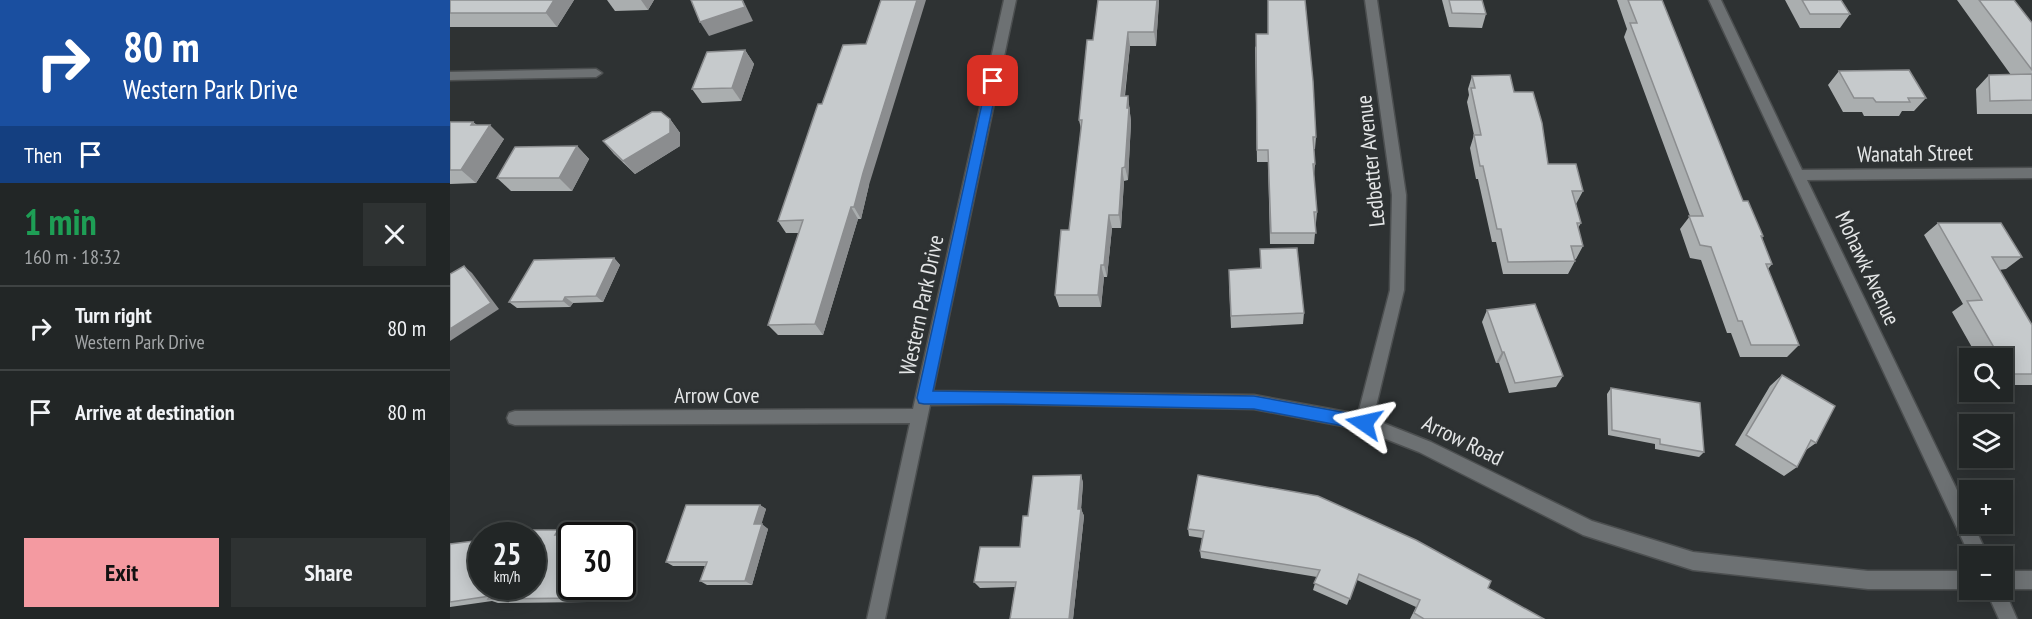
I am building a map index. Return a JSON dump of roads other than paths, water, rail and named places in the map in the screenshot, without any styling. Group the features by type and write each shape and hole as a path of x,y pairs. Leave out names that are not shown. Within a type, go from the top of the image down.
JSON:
{"street":[{"name":"Western Park Drive","path":"876,619 1010,0"},
{"name":"Ledbetter Avenue","path":"1364,423 1398,290 1399,195 1371,0"},
{"name":"Mohawk Avenue","path":"1715,0 1974,546"},
{"path":"450,76 596,73"},
{"name":"Wanatah Street","path":"1798,175 2032,173"},
{"name":"Arrow Road","path":"924,398 1015,397 1254,402 1364,423 1425,447 1589,529 1694,561 1868,580 1959,580"},
{"name":"Arrow Cove","path":"515,418 920,416"},
{"path":"2013,580 2032,580"},
{"path":"1999,600 2008,619"}]}
